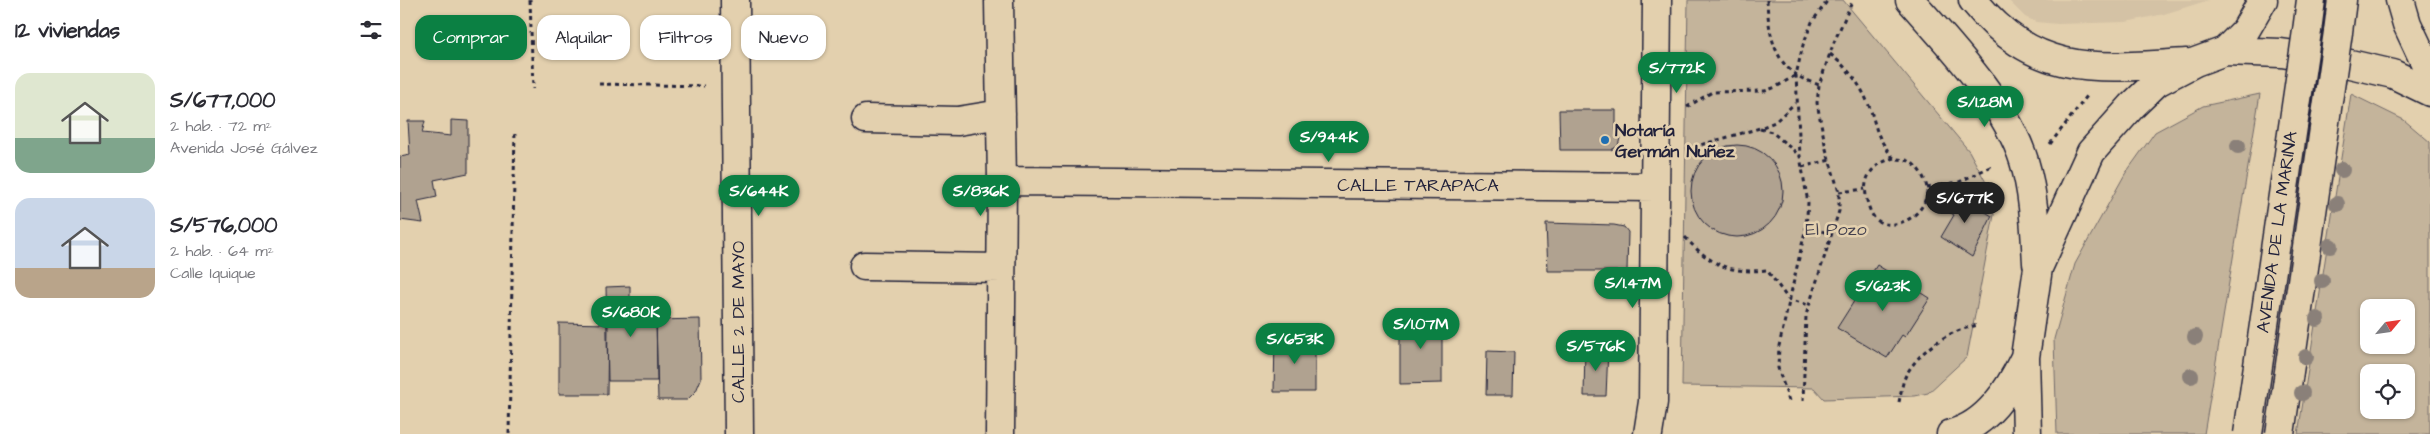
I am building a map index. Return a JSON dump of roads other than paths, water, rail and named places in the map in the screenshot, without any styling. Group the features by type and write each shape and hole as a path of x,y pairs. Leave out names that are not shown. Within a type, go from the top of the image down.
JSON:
{"main road":[{"name":"CALLE 2 DE MAYO","path":"736,0 739,434"},
{"path":"999,0 1002,181 1000,434"},
{"path":"1648,434 1653,402 1657,0"},
{"path":"1910,0 1982,87 2012,131 2024,160 2035,221 2038,268 2025,357 2028,434"},
{"path":"1973,0 1987,17 2010,38 2039,55 2072,64 2097,67 2195,62"},
{"path":"2226,51 2245,31 2263,0"},
{"name":"AVENIDA DE LA MARINA","path":"2248,434 2311,0"},
{"name":"AVENIDA DE LA MARINA","path":"2280,434 2342,0"},
{"path":"2400,0 2407,24 2430,73"},
{"path":"2038,268 2091,152 2132,106 2157,82 2195,62 2226,51 2281,52 2337,61 2393,74 2430,92"},
{"path":"866,119 958,121 1001,114"},
{"name":"CALLE TARAPACA","path":"1002,181 1655,187"},
{"path":"864,266 1001,268"},
{"path":"1951,434 1974,424 1987,413 2014,379 2025,357"}],"place":[{"name":"Notaría Germán Nuñez","path":"1605,140"}],"park label":[{"name":"El Pozo","path":"1836,229"}]}
